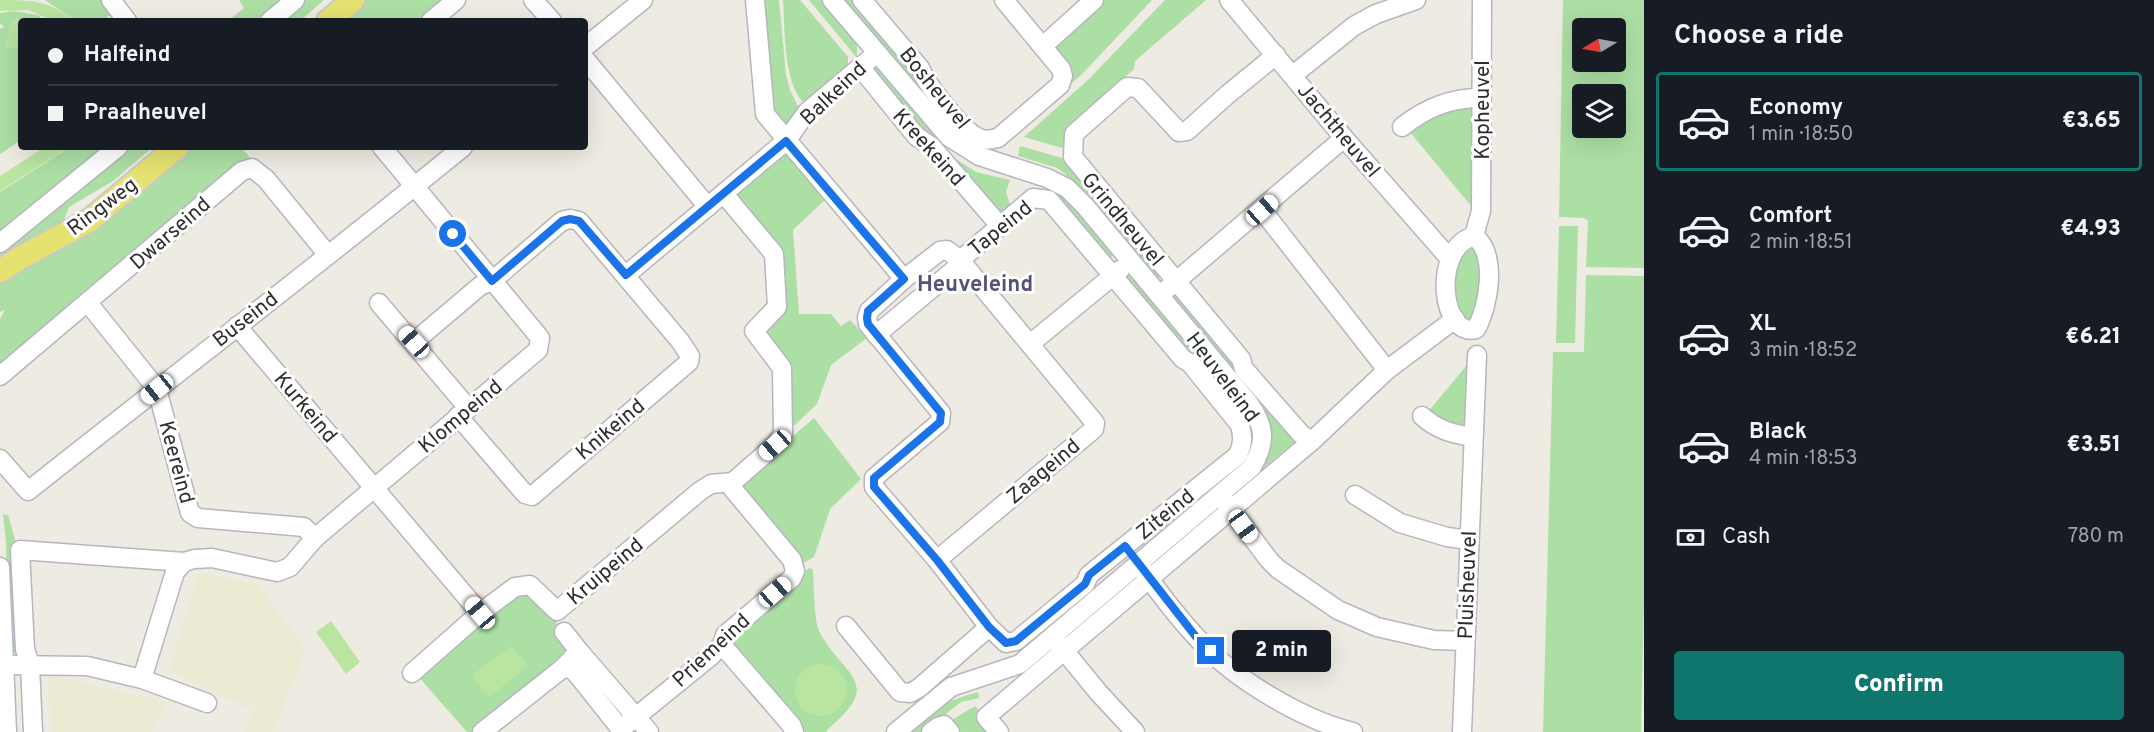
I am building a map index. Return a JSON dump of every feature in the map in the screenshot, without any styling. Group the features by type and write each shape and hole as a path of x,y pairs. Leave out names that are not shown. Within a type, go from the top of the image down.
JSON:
{"main road":[{"path":"332,18 353,0"},
{"name":"Ringweg","path":"0,271 10,260 90,220 173,150"}],"street":[{"path":"111,0 125,18"},
{"path":"274,18 295,0"},
{"path":"435,18 456,0"},
{"path":"533,0 549,18"},
{"path":"588,45 644,0"},
{"path":"755,0 765,114 904,279"},
{"name":"Heuveleind","path":"832,0 949,137 979,156 1047,178 1067,188 1085,206 1259,418 1263,438 1260,453 1225,501"},
{"name":"Bosheuvel","path":"862,0 920,68 925,80 966,129 976,137 987,141 998,138 1060,85 1063,76 1061,69 1043,46"},
{"path":"1004,0 1043,46 1094,0"},
{"name":"Jachtheuvel","path":"1229,0 1344,138 1450,259"},
{"path":"1293,75 1353,26 1376,14 1416,0"},
{"name":"Kopheuvel","path":"1476,228 1481,211 1482,0"},
{"name":"Balkeind","path":"626,275 786,141 807,112 877,53"},
{"name":"Grindheuvel","path":"1176,282 1073,158 1074,134 1127,87 1138,87 1179,132 1187,131 1227,94 1276,55"},
{"path":"588,63 708,207"},
{"name":"Kreekeind","path":"860,67 916,136 932,147 1000,226"},
{"path":"1402,127 1429,109 1455,100 1482,98"},
{"path":"1159,296 1344,138"},
{"path":"0,243 114,150"},
{"name":"Klompeind","path":"30,665 25,649 20,550 184,562 212,558 277,572 290,567 315,538 538,350 540,338 384,150"},
{"name":"Buseind","path":"0,459 28,491 459,150"},
{"name":"Dwarseind","path":"0,376 242,171 252,168 266,179 328,255"},
{"path":"724,194 774,254 777,307 754,331 782,368 783,434 775,445 733,482"},
{"name":"Tapeind","path":"960,260 947,250 940,251 904,279 868,311 867,318 872,329 955,268 960,260 1033,198 1049,200 1112,276"},
{"path":"1262,210 1387,370"},
{"path":"414,342 480,286 492,281 562,221 570,219 579,221 626,275"},
{"path":"1475,342 1449,309 1444,284 1450,259 1476,228"},
{"path":"1475,342 1476,328 1488,296 1489,275 1476,228"},
{"path":"960,260 1030,344 1130,261"},
{"name":"Knikeind","path":"463,412 525,494 532,496 689,362 690,356 680,341 626,275"},
{"name":"Ziteind","path":"989,627 1006,643 1016,641 1085,584 1089,575 1238,455 1242,446 1243,435 1240,425 1190,363 1183,359 1112,276"},
{"path":"1176,282 1241,359 1244,369 1301,434 1312,441"},
{"path":"88,303 157,389"},
{"path":"379,303 414,342 463,412"},
{"path":"999,732 986,717 1058,643 1225,501 1312,441 1387,370 1455,319"},
{"name":"Kurkeind","path":"237,326 480,613"},
{"path":"846,626 900,692 910,693 919,688 989,627 937,560 874,487 874,478 940,422 941,413 872,329"},
{"name":"Pluisheuvel","path":"1462,732 1475,427 1475,342"},
{"name":"Zaageind","path":"937,560 1094,429 1095,423 1030,344"},
{"name":"Keereind","path":"157,389 190,513 198,518 304,527 315,538"},
{"path":"1422,416 1433,426 1447,432 1473,437"},
{"name":"Kruipeind","path":"480,613 515,587 530,585 557,611 700,491 711,484 733,482"},
{"name":"Priemeind","path":"622,731 636,716 722,645 725,635 792,578 795,571 792,560 732,488 733,482"},
{"path":"1355,495 1400,523 1446,537 1469,540"},
{"path":"1225,501 1278,569 1338,610 1377,627 1434,640 1465,641"},
{"path":"1125,546 1200,642 1228,667 1327,729 1353,732"},
{"path":"142,679 175,572 184,562"},
{"path":"0,567 7,732"},
{"path":"412,673 480,613"},
{"path":"564,632 649,732"},
{"path":"896,732 951,687 1020,664 1058,643"},
{"path":"1058,643 1098,692 1135,732"},
{"path":"722,645 792,726 794,732"},
{"path":"482,732 563,668 579,651"},
{"path":"4,664 87,666 142,679 207,703"},
{"path":"30,665 33,732"},
{"path":"563,668 572,669 622,731"},
{"path":"931,732 944,725 950,732"}],"shaded area":[{"path":"199,573 257,583 306,650 273,732 244,732 256,705 248,710 242,705 169,671"},
{"path":"48,675 168,702 152,732 51,732"}],"green space":[{"path":"0,0 22,0 48,5 70,18 47,18 28,10 0,11"},
{"path":"45,0 105,0 116,15 107,16 109,18 72,18"},
{"path":"239,0 282,0 261,18 232,18 244,8"},
{"path":"301,0 324,0 303,18 280,18"},
{"path":"362,0 445,0 424,18 341,18"},
{"path":"761,0 779,0 786,75 801,113 790,128 768,113"},
{"path":"783,0 800,0 848,57 848,68 806,105 798,96 789,71"},
{"path":"809,0 821,0 857,43 857,58"},
{"path":"845,0 853,0 910,66 916,85"},
{"path":"1101,0 1152,0 1060,94 1048,47"},
{"path":"1165,0 1206,0 1135,61 1134,69 1070,124 1069,150 1024,137 1089,79"},
{"path":"1563,0 1644,0 1644,268 1586,267 1588,221 1584,218 1559,217"},
{"path":"13,11 38,15 41,18 16,18 10,26 6,48 18,47 18,142 0,154 0,29 4,27 0,25 0,13"},
{"path":"15,18 18,20 18,47 6,48 10,26"},
{"path":"878,66 950,155 976,172 1010,180 1006,192 1011,208 998,218 920,134 869,73"},
{"path":"1455,103 1477,108 1472,207 1409,131"},
{"path":"1020,146 1069,160 1163,275 1157,280 1064,173 1057,168 1018,156"},
{"path":"40,150 64,150 0,191 0,176"},
{"path":"65,150 104,150 0,237 0,192"},
{"path":"121,150 149,150 113,181 69,207 63,222 0,255 0,252"},
{"path":"185,150 244,150 251,159 0,365 0,319 5,310 0,312 0,275 132,195"},
{"path":"790,153 827,198 793,230 799,314 831,314 841,326 850,320 867,338 831,365 817,404 795,425 787,428 785,363 760,331 782,310 778,252 733,195 779,155"},
{"path":"1041,188 1063,198 1082,215 1113,254 1110,260 1104,261"},
{"path":"1559,226 1578,226 1575,343 1556,343"},
{"path":"1471,242 1485,275 1473,324 1461,317 1452,295 1455,265"},
{"path":"1131,275 1195,353 1182,354 1120,280"},
{"path":"1586,275 1644,276 1644,601 1641,732 1543,732 1553,352 1584,352"},
{"path":"1178,292 1233,357 1234,370 1172,298"},
{"path":"1471,360 1471,419 1464,429 1460,429 1428,412"},
{"path":"1260,401 1271,404 1296,441 1257,473 1269,437 1268,420"},
{"path":"814,418 861,479 830,509 814,557 798,566 738,483"},
{"path":"3,514 8,515 16,543 13,544 19,651 16,654 9,650 6,541"},
{"path":"809,568 813,570 817,626 854,679 857,689 854,700 845,714 827,732 798,732 728,647 729,638"},
{"path":"517,590 530,591 556,621 558,630 570,648 472,732 467,732 416,674"},
{"path":"331,621 360,662 346,674 316,632"},
{"path":"512,646 528,666 489,697 472,675"},
{"path":"821,664 831,666 839,672 845,680 847,690 845,700 839,708 831,714 821,716 811,714 803,708 797,700 795,690 797,680 803,672 811,666"},
{"path":"978,692 979,698 961,702 923,732 907,732 939,707"},
{"path":"975,706 991,732 961,732 952,720"}],"district":[{"name":"Heuveleind","path":"975,283"}],"route":[{"path":"453,234 492,281 562,221 570,219 579,221 626,275 786,141 904,279 868,311 868,324 941,413 940,422 874,478 874,487 937,560 989,627 1006,643 1016,641 1085,584 1089,575 1125,546 1200,642 1211,651"}]}
